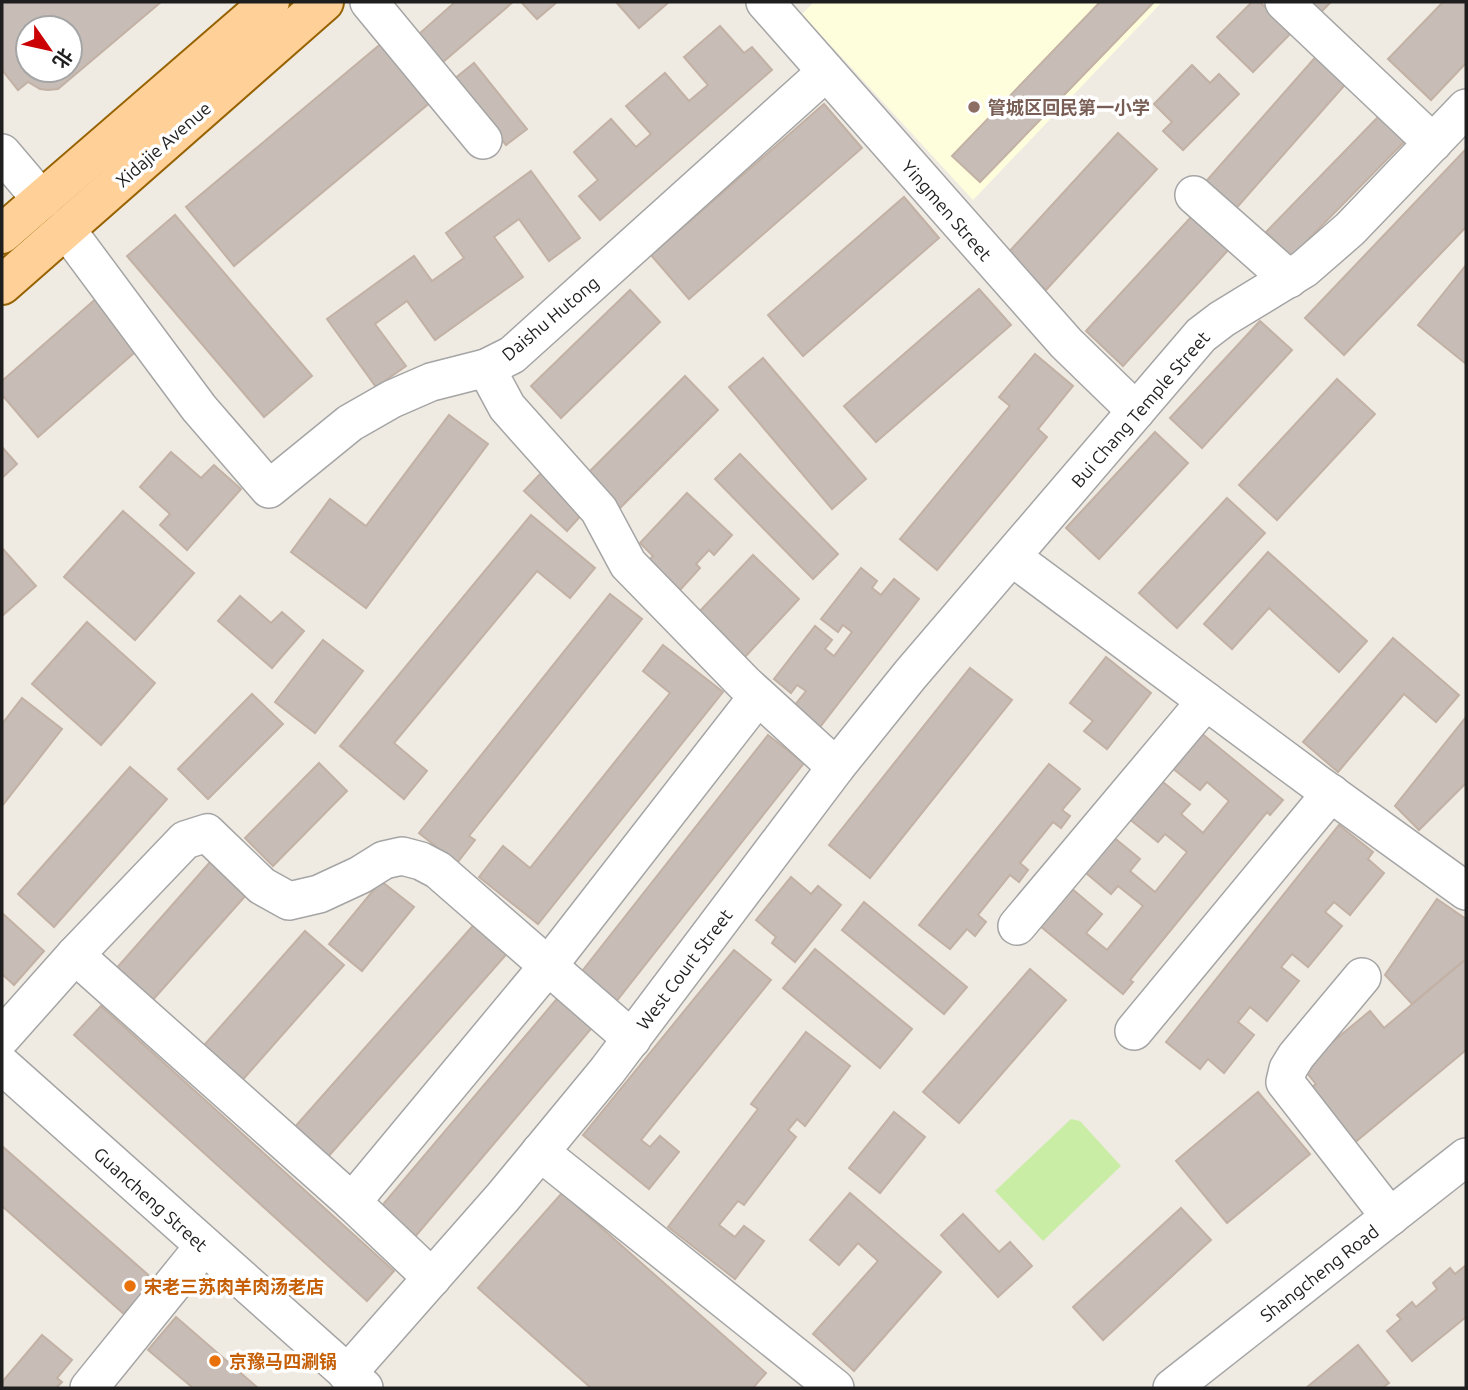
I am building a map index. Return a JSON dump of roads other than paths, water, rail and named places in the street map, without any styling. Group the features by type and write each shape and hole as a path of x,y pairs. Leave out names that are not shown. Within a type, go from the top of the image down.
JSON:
{"main road":[{"path":"2,233 270,2"},
{"name":"Xidajie Avenue","path":"2,285 324,2"}],"street":[{"path":"369,2 483,140"},
{"name":"Yingmen Street","path":"765,2 1066,343 1136,411"},
{"path":"1284,2 1433,143"},
{"name":"Daishu Hutong","path":"66,229 199,408 269,489 350,424 392,399 431,382 486,368 512,355 826,72"},
{"name":"Bui Chang Temple Street","path":"1012,557 1201,335 1222,319 1304,269 1350,229 1466,108"},
{"path":"2,153 42,200"},
{"path":"1194,195 1289,279"},
{"path":"486,368 507,407 599,509 628,564 758,696 836,767"},
{"path":"1012,557 1466,891"},
{"name":"West Court Street","path":"355,1381 432,1278 632,1039 836,767 910,675 1012,557"},
{"path":"352,1202 548,966 758,696"},
{"path":"1017,926 1206,701"},
{"path":"1134,1031 1331,793"},
{"path":"2,1037 75,955 185,840 207,833 262,886 289,901 319,894 384,860 402,856 421,861 438,870 632,1039"},
{"path":"75,955 352,1202 432,1278"},
{"path":"1362,977 1296,1056 1284,1082 1390,1217"},
{"name":"Guancheng Street","path":"7,1081 204,1246 355,1381"},
{"path":"540,1152 835,1388"},
{"name":"Shangcheng Road","path":"1172,1388 1466,1157"},
{"path":"89,1388 204,1246"}],"place":[{"name":"管城区回民第一小学","path":"974,107"},
{"name":"宋老三苏肉羊肉汤老店","path":"130,1286"},
{"name":"京豫马四涮锅","path":"215,1361"}]}
